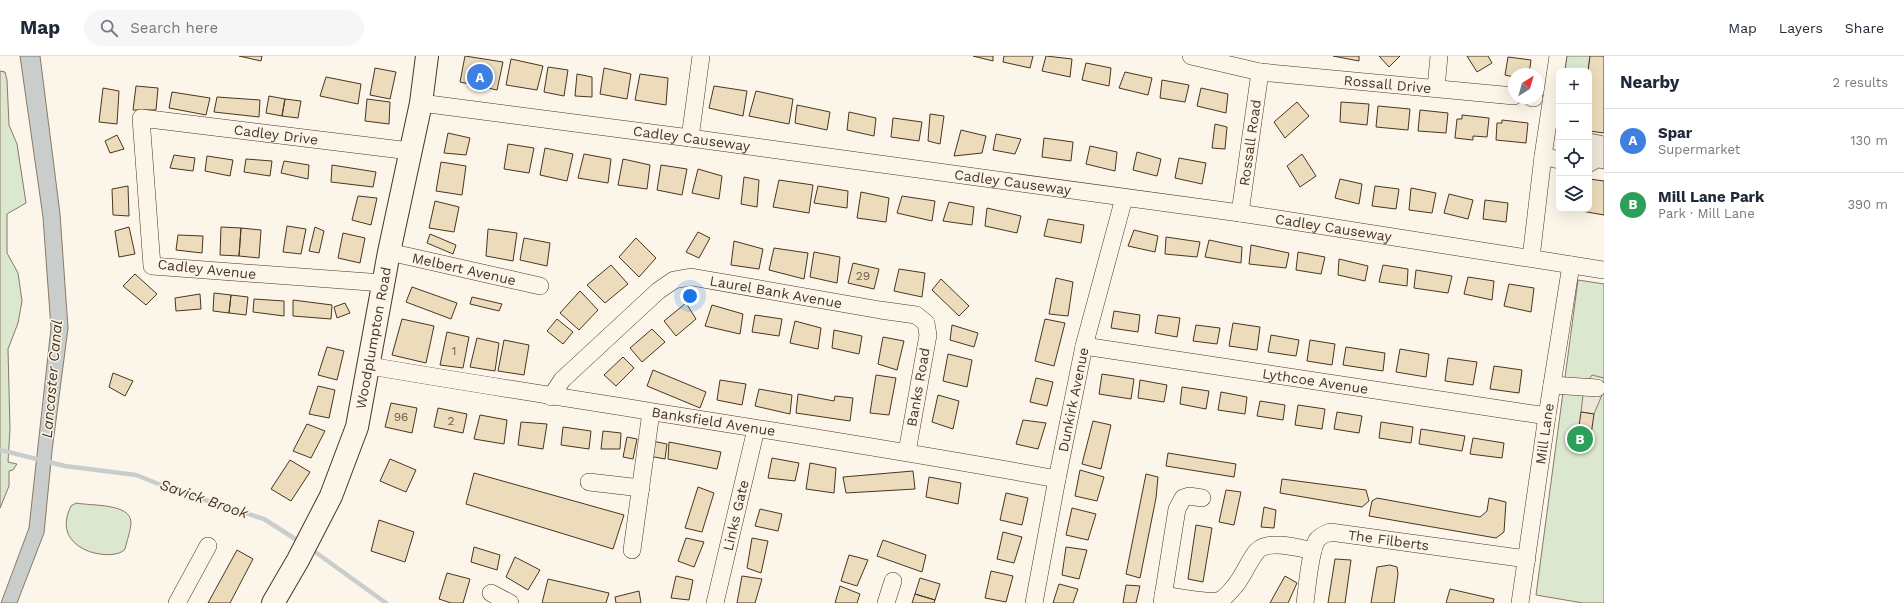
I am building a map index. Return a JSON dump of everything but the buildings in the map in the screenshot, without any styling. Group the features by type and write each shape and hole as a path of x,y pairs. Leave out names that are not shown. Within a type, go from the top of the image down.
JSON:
{"main road":[{"name":"Woodplumpton Road","path":"273,603 298,560 331,496 357,428 370,366 389,252 421,103 427,56"}],"street":[{"path":"690,138 701,56"},
{"name":"Rossall Drive","path":"1191,56 1260,72 1508,95"},
{"path":"1436,88 1439,56"},
{"path":"1531,258 1551,158 1558,56"},
{"name":"Rossall Road","path":"1240,213 1260,72"},
{"name":"Cadley Causeway","path":"421,103 1240,213 1604,270"},
{"name":"Cadley Drive","path":"141,118 410,151"},
{"name":"Cadley Avenue","path":"141,118 152,266 383,284"},
{"name":"Dunkirk Avenue","path":"1034,603 1084,346 1124,198"},
{"name":"Melbert Avenue","path":"389,252 540,286"},
{"name":"Mill Lane","path":"1520,603 1570,265"},
{"name":"Laurel Bank Avenue","path":"551,397 562,380 658,291 674,280 691,277 916,315 926,323"},
{"name":"Banks Road","path":"907,452 928,335 926,323"},
{"name":"Lythcoe Avenue","path":"1084,346 1547,416"},
{"name":"Banksfield Avenue","path":"370,366 551,397 907,452 1057,479"},
{"path":"1552,385 1597,388"},
{"path":"632,550 651,412"},
{"name":"Links Gate","path":"715,603 756,429"},
{"path":"589,482 641,488"},
{"path":"1202,498 1189,496 1183,498 1177,509 1163,599 1218,600 1228,594 1240,580 1258,551 1267,546 1280,545 1313,551"},
{"name":"The Filberts","path":"1305,603 1313,551 1317,540 1323,534 1330,532 1527,559"},
{"path":"177,603 208,546"},
{"path":"886,603 893,581"},
{"path":"491,592 510,603"}],"green space":[{"path":"1567,56 1590,56 1588,68 1565,68"},
{"path":"0,71 5,72 7,80 9,125 17,144 26,203 7,214 7,253 18,273 22,301 18,323 8,349 10,429 8,462 17,464 13,470 9,471 9,486 0,508"},
{"path":"1578,280 1604,284 1604,603 1583,603 1536,595"},
{"path":"76,503 109,506 124,511 129,516 131,522 125,549 119,553 109,555 97,554 75,544 68,534 66,522 71,506"}],"shaded area":[{"path":"1592,134 1604,136 1604,169 1599,168 1592,172"},
{"path":"1592,375 1604,378 1604,390 1594,414 1581,412 1584,387"}],"water":[{"name":"Lancaster Canal","path":"20,56 40,56 60,214 68,328 52,451 44,533 17,603 1,603 29,528 51,328 43,217"}],"waterway":[{"name":"Savick Brook","path":"0,450 65,466 136,475 171,489 264,519 300,542"},
{"name":"Savick Brook","path":"311,549 386,603"}],"place":[{"name":"Spar","path":"480,77"},
{"name":"Mill Lane Park","path":"1580,439"}]}
